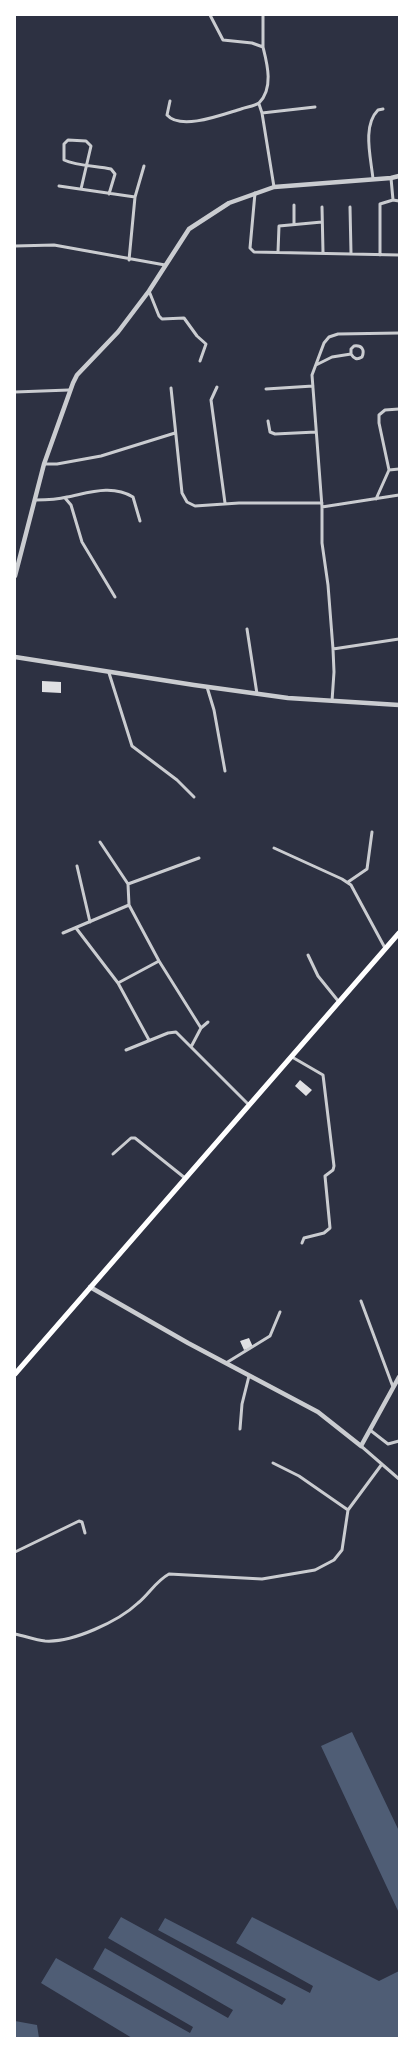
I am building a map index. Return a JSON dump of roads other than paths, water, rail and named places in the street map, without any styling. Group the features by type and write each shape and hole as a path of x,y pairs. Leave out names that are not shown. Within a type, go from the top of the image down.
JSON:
{"main road":[{"path":"15,1374 399,933"}],"street":[{"path":"210,15 223,40 252,43 264,47"},
{"path":"170,101 167,115 169,118 187,122 207,120 258,104 264,94 269,71 264,47 263,15"},
{"path":"258,104 262,113 274,187"},
{"path":"262,113 315,107"},
{"path":"373,180 369,125 372,116 378,110 383,110"},
{"path":"80,189 86,164 91,146 86,141 66,140 64,160 86,164 114,171 115,174 109,194"},
{"path":"130,260 135,197 144,166"},
{"path":"15,576 44,464 69,390 77,375 118,332 149,291 189,229 229,203 274,187 373,180 399,176"},
{"path":"390,178 393,200"},
{"path":"59,186 135,197"},
{"path":"255,193 250,248 254,252 399,255"},
{"path":"380,254 380,204 393,200 399,201"},
{"path":"294,205 294,224"},
{"path":"322,207 323,252"},
{"path":"350,207 351,253"},
{"path":"278,252 279,226 322,222"},
{"path":"15,246 54,245 165,265"},
{"path":"149,291 159,316 162,318 184,318 197,336 206,344 200,361"},
{"path":"332,701 333,650 328,584 322,543 322,505 312,375 328,336 399,332"},
{"path":"359,345 363,348 364,353 358,359 354,358 351,354 351,349 354,346 359,345"},
{"path":"316,365 332,358 351,354"},
{"path":"266,389 313,386"},
{"path":"217,387 211,400 225,504"},
{"path":"171,388 182,493 187,502 195,506 225,504 322,505 399,495"},
{"path":"15,392 69,390"},
{"path":"376,499 389,470 379,416 385,410 399,409"},
{"path":"268,421 270,432 275,434 316,432"},
{"path":"44,464 57,464 100,456 175,433"},
{"path":"389,470 399,469"},
{"path":"35,500 65,498 88,492 120,491 133,497 140,521"},
{"path":"65,498 71,505 82,542 115,597"},
{"path":"247,629 257,694"},
{"path":"333,650 399,639"},
{"path":"15,657 257,694 399,705"},
{"path":"109,672 132,746 177,780 194,797"},
{"path":"207,687 214,710 225,771"},
{"path":"348,882 367,869 372,832"},
{"path":"100,842 128,884 129,905 159,961 200,1028"},
{"path":"274,848 348,882 386,948"},
{"path":"128,884 199,858"},
{"path":"78,866 90,922"},
{"path":"63,934 129,905"},
{"path":"76,928 118,983 149,1040"},
{"path":"308,955 318,976 340,1002"},
{"path":"118,983 159,961"},
{"path":"191,1047 200,1028 208,1022"},
{"path":"126,1050 174,1031 250,1105"},
{"path":"292,1058 323,1075 334,1166 333,1170 325,1176 330,1228 324,1233 304,1238 302,1243"},
{"path":"113,1154 133,1137 186,1178"},
{"path":"90,1287 318,1412 399,1479"},
{"path":"361,1301 393,1387"},
{"path":"226,1363 270,1336 280,1312"},
{"path":"240,1429 242,1404 249,1375"},
{"path":"361,1446 399,1377"},
{"path":"370,1430 388,1444 399,1441"},
{"path":"273,1463 299,1476 348,1510"},
{"path":"15,1634 46,1641 84,1633 109,1622 138,1604 162,1578 169,1574 262,1579 315,1570 334,1560 342,1550 348,1510 382,1464"},
{"path":"15,1552 79,1521 82,1522 85,1534"}],"water":[{"path":"352,1732 399,1831 399,1913 321,1746"},
{"path":"121,1917 282,2005 286,1999 158,1930 165,1918 310,1993 313,1986 236,1943 252,1917 379,1981 399,1971 399,2038 132,2038 41,1983 56,1958 190,2033 193,2027 93,1969 105,1948 228,2018 233,2010 108,1938"},
{"path":"15,2021 37,2025 39,2038 15,2038"}]}
